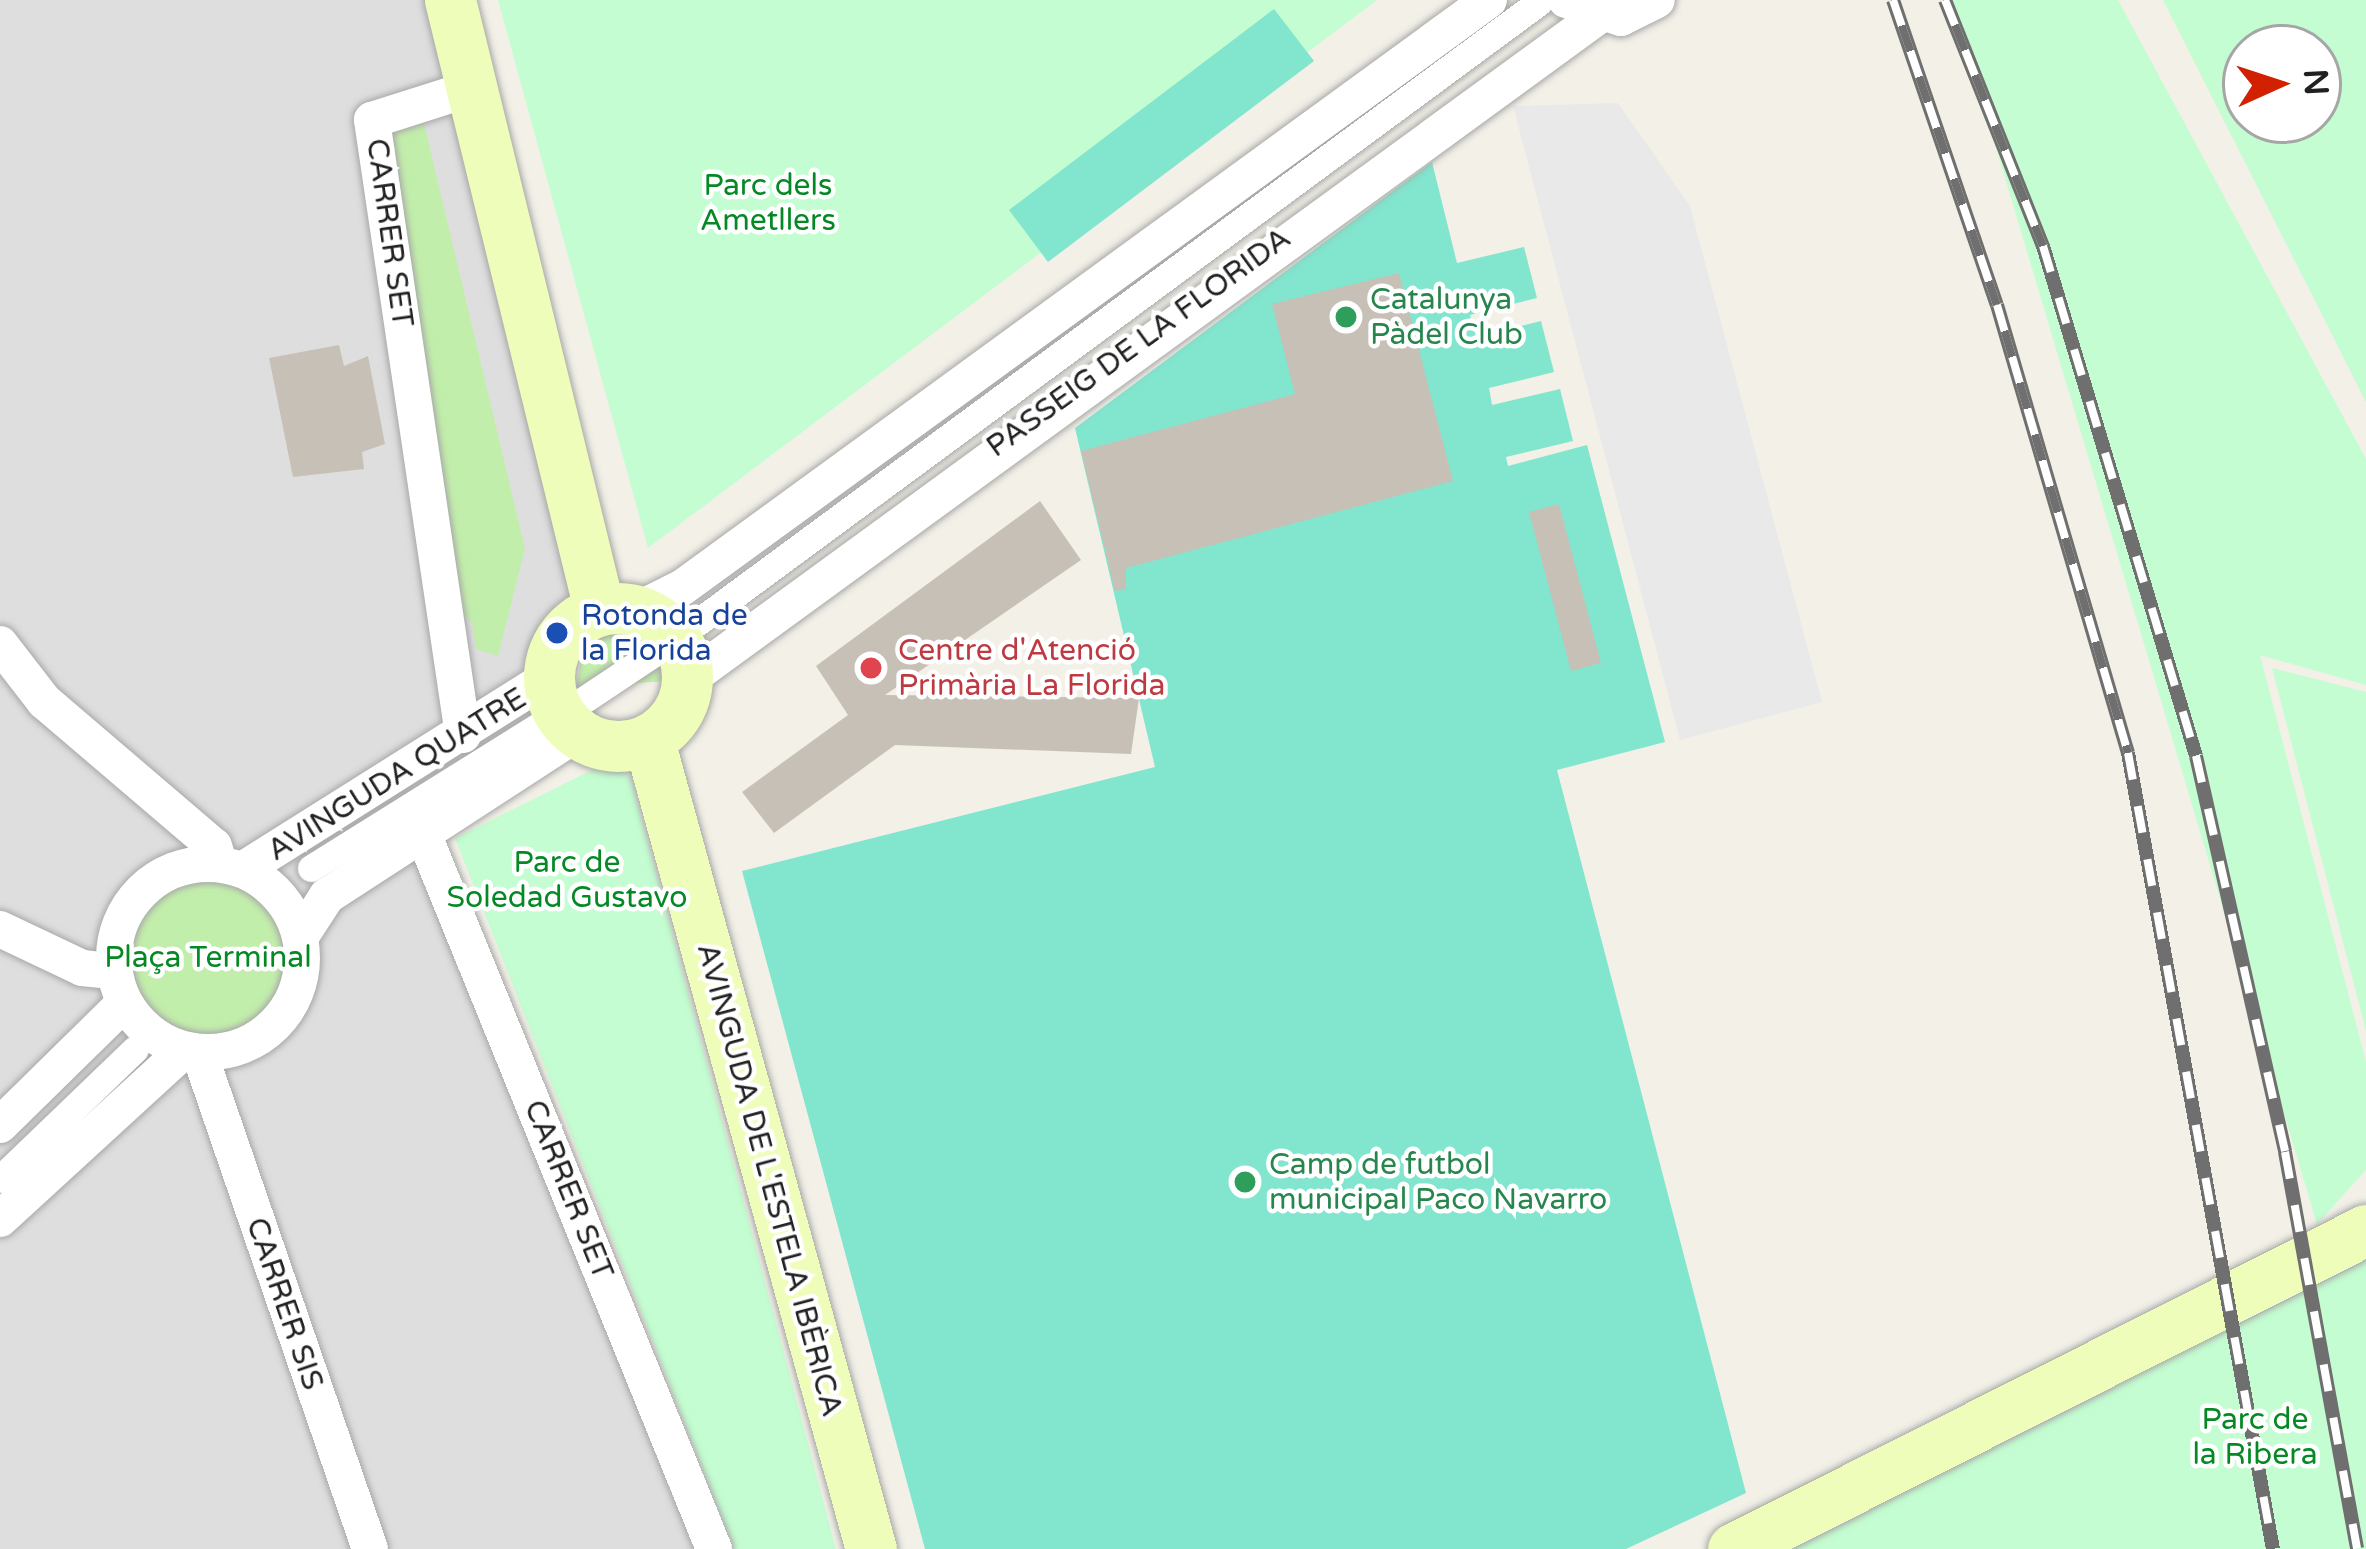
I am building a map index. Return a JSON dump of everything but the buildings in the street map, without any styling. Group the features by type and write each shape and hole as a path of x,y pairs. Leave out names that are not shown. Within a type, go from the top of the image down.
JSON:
{"main road":[{"path":"450,0 472,88 654,636 671,724 649,741 620,748 563,708 567,628 654,636"},
{"name":"AVINGUDA DE L'ESTELA IBÈRICA","path":"649,741 871,1549"},
{"path":"1733,1549 2366,1230"}],"street":[{"path":"563,708 654,636 683,586 1489,0"},
{"name":"PASSEIG DE LA FLORIDA","path":"654,636 1567,6 1621,18 1658,0"},
{"name":"PASSEIG DE LA FLORIDA","path":"654,636 1567,6"},
{"name":"CARRER SET","path":"463,735 372,119 472,88"},
{"path":"0,644 44,701 232,865 280,896 301,936 289,1006 263,1034 190,1056 0,1219"},
{"name":"AVINGUDA QUATRE","path":"232,865 463,735 563,708"},
{"name":"AVINGUDA QUATRE","path":"301,936 327,896 422,831 563,708"},
{"name":"AVINGUDA QUATRE","path":"310,868 563,708"},
{"name":"CARRER SET","path":"422,831 714,1549"},
{"path":"0,1125 118,987 117,932 142,889 179,866 232,865"},
{"path":"0,929 118,987 190,1056"},
{"path":"0,1179 135,1049"},
{"name":"CARRER SIS","path":"190,1056 370,1549"}],"shaded area":[{"path":"0,0 450,0 599,609 567,628 547,678 576,734 423,831 714,1549 0,1549"},
{"path":"1618,103 1690,206 1822,702 1680,740 1513,106"}],"green space":[{"name":"Parc dels Ametllers","path":"498,0 1377,0 648,548"},
{"path":"1952,0 2118,0 2366,459 2366,685 2260,655 2366,1062 2366,1170 2317,1224"},
{"path":"2163,0 2366,0 2366,402 2236,144 2342,144 2342,24 2222,24 2222,117"},
{"path":"1274,9 1314,61 1048,262 1009,210"},
{"path":"423,119 525,549 498,656 476,649 472,622 457,611 387,128"},
{"name":"Camp de futbol municipal Paco Navarro","path":"1432,162 1457,263 1524,247 1537,298 1470,315 1476,337 1541,321 1554,372 1489,388 1492,405 1560,389 1573,441 1506,457 1508,466 1587,445 1665,742 1557,770 1746,1493 1626,1549 925,1549 742,871 1155,767 1075,428"},
{"path":"599,609 639,609 660,620 689,679 576,688 582,652 567,628"},
{"path":"2272,668 2366,692 2366,1031"},
{"name":"Parc de Soledad Gustavo","path":"608,762 631,777 836,1549 734,1549 455,838"},
{"name":"Plaça Terminal","path":"208,864 244,871 275,891 295,922 302,958 295,994 275,1025 244,1045 208,1052 172,1045 141,1025 121,994 114,958 121,922 141,891 172,871"},
{"name":"Parc de la Ribera","path":"2366,1257 2366,1549 1789,1549"}],"railway":[{"path":"1893,0 1997,305 2128,753 2273,1549"},
{"path":"1945,0 2043,246 2196,756 2285,1152 2357,1549"}],"place":[{"name":"Catalunya Pàdel Club","path":"1346,317"},
{"name":"Rotonda de la Florida","path":"557,633"},
{"name":"Centre d'Atenció Primària La Florida","path":"871,668"},
{"name":"Camp de futbol municipal Paco Navarro","path":"1245,1182"}]}
